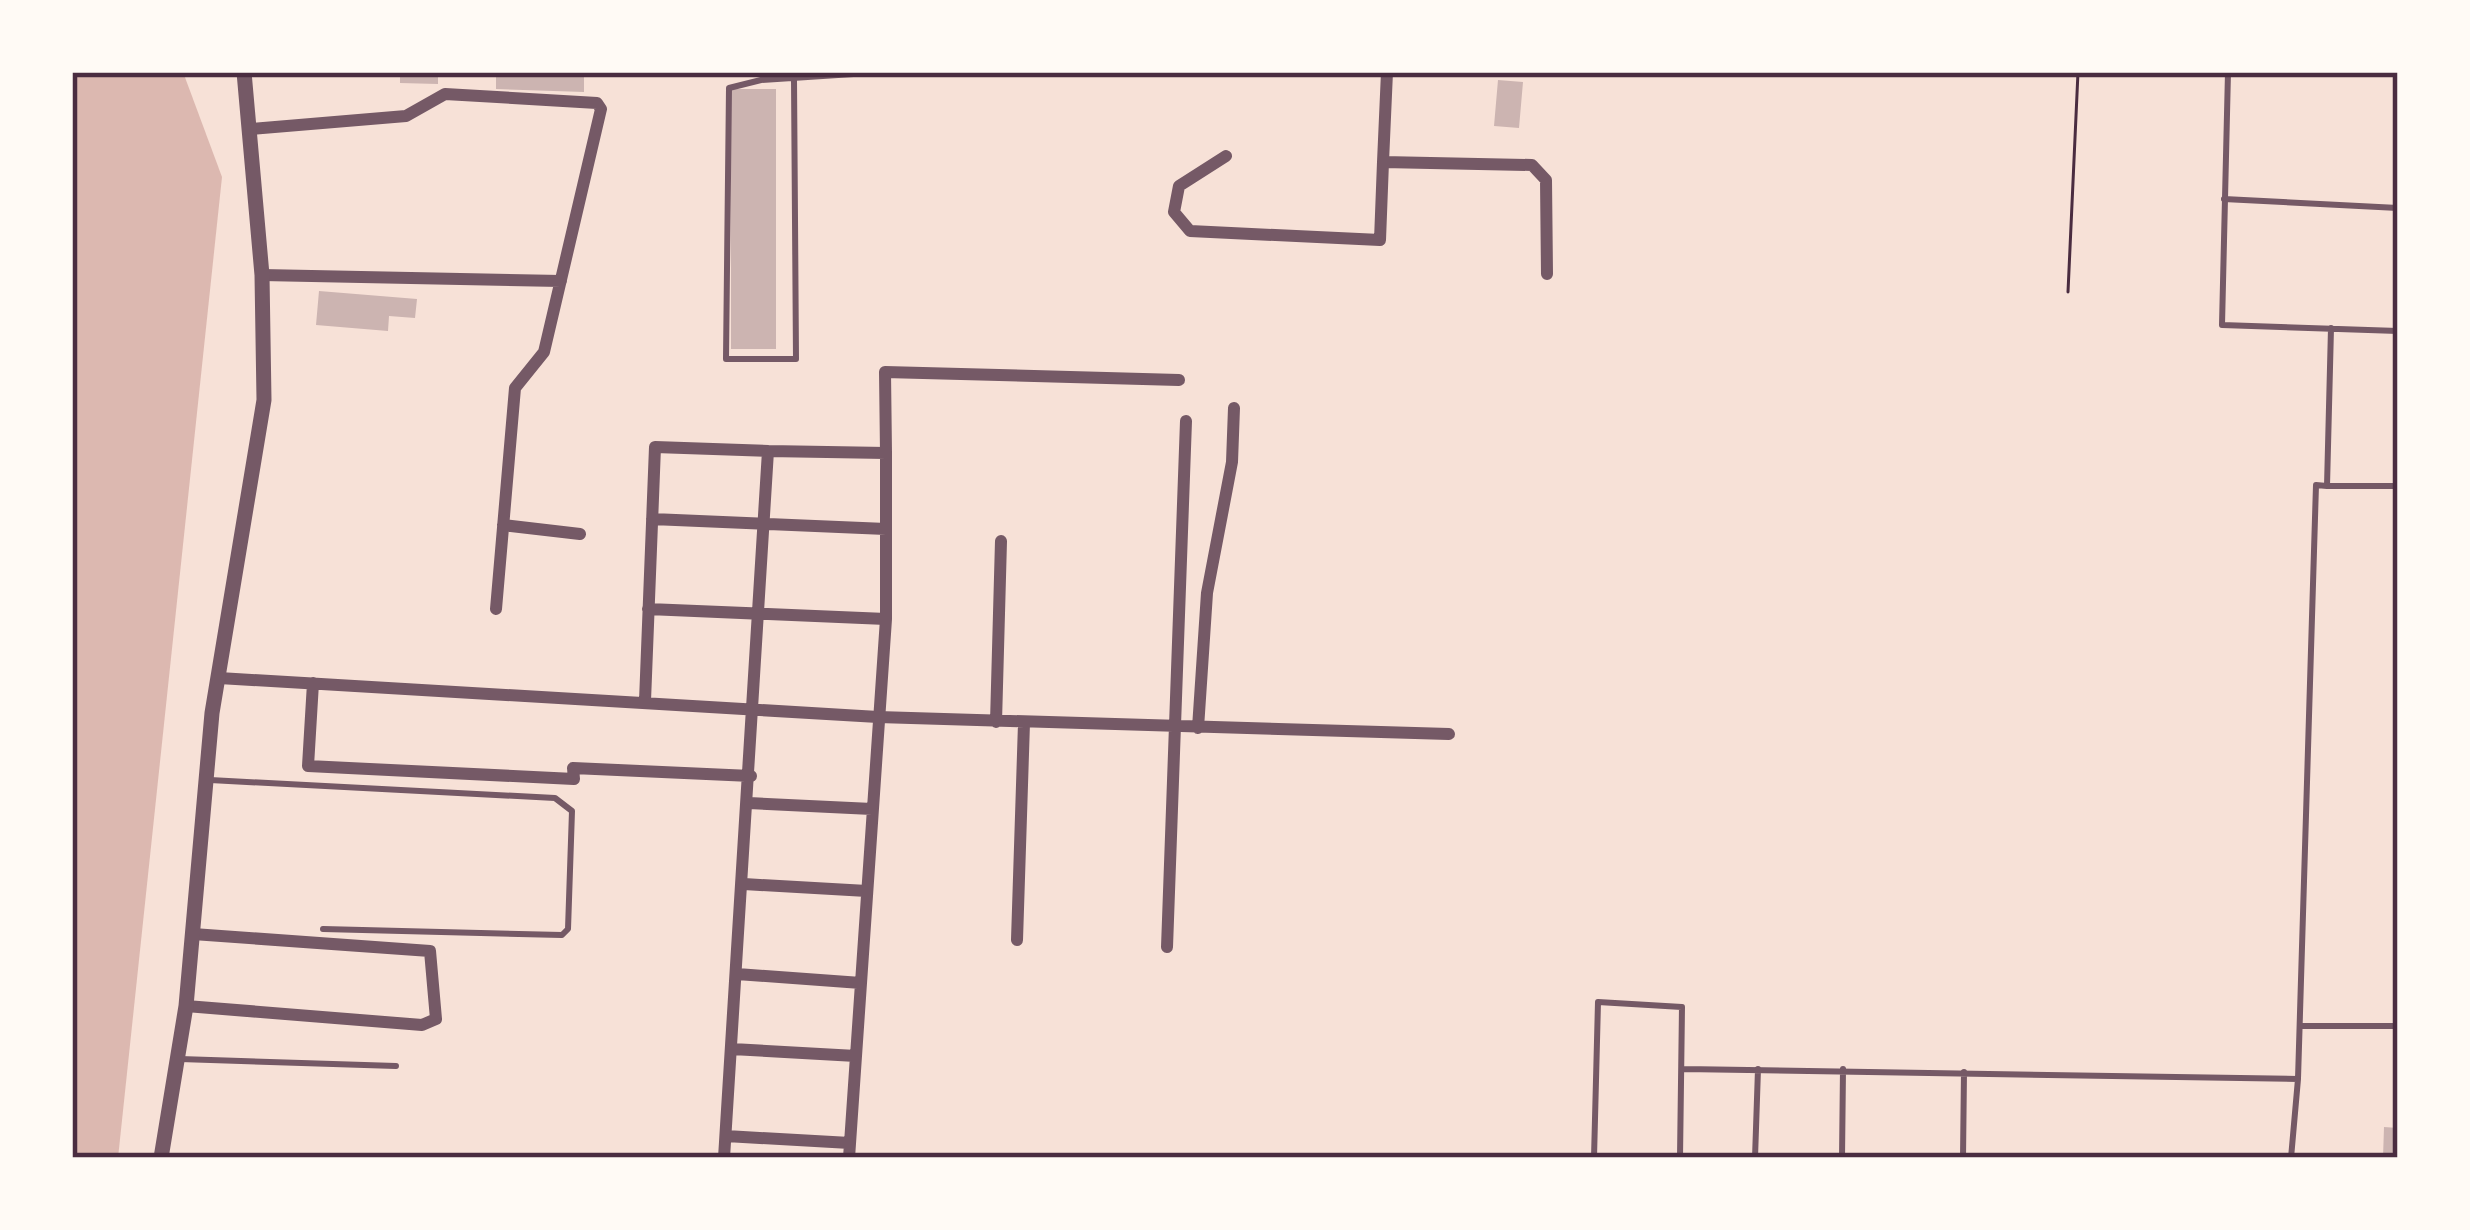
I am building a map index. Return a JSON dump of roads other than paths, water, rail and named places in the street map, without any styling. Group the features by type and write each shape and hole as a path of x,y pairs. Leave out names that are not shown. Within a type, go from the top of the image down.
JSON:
{"street":[{"path":"161,1158 185,1006 219,678 264,400 262,275 244,72"},
{"path":"1226,156 1179,186 1174,212 1190,231 1380,240 1387,72"},
{"path":"250,129 406,116 445,94 597,103 601,110 544,352 515,388 496,609"},
{"path":"1383,162 1532,165 1546,180 1547,274"},
{"path":"262,275 561,281"},
{"path":"726,1136 850,1150 886,619 885,372 1179,380"},
{"path":"1198,728 1207,593 1232,462 1234,408"},
{"path":"1167,947 1186,421"},
{"path":"645,701 655,447 886,453"},
{"path":"724,1158 756,706 768,451"},
{"path":"652,519 886,529"},
{"path":"503,525 580,534"},
{"path":"997,722 1001,541"},
{"path":"648,610 886,619"},
{"path":"219,678 756,706 878,717 1449,734"},
{"path":"313,683 308,766 574,779 572,768 751,776"},
{"path":"1017,940 1024,723"},
{"path":"749,803 872,809"},
{"path":"744,884 867,891"},
{"path":"185,1006 422,1024 436,1019 430,951 193,934"},
{"path":"737,974 860,983"},
{"path":"732,1049 856,1056"}],"lane":[{"path":"794,79 796,358 726,359 729,88 761,76 794,79 884,72"},
{"path":"2228,72 2222,325 2398,331"},
{"path":"2349,72 2398,74"},
{"path":"2224,199 2398,208"},
{"path":"2327,486 2332,328"},
{"path":"2291,1158 2300,1026 2316,484 2398,486"},
{"path":"207,779 555,798 572,811 568,929 562,934 323,929"},
{"path":"1594,1158 1598,1002 1682,1007 1680,1158"},
{"path":"2300,1026 2398,1026"},
{"path":"177,1059 396,1066"},
{"path":"1684,1069 2298,1079"},
{"path":"1755,1158 1759,1069"},
{"path":"1842,1158 1843,1069"},
{"path":"1964,1072 1963,1157 2222,1158"}]}
